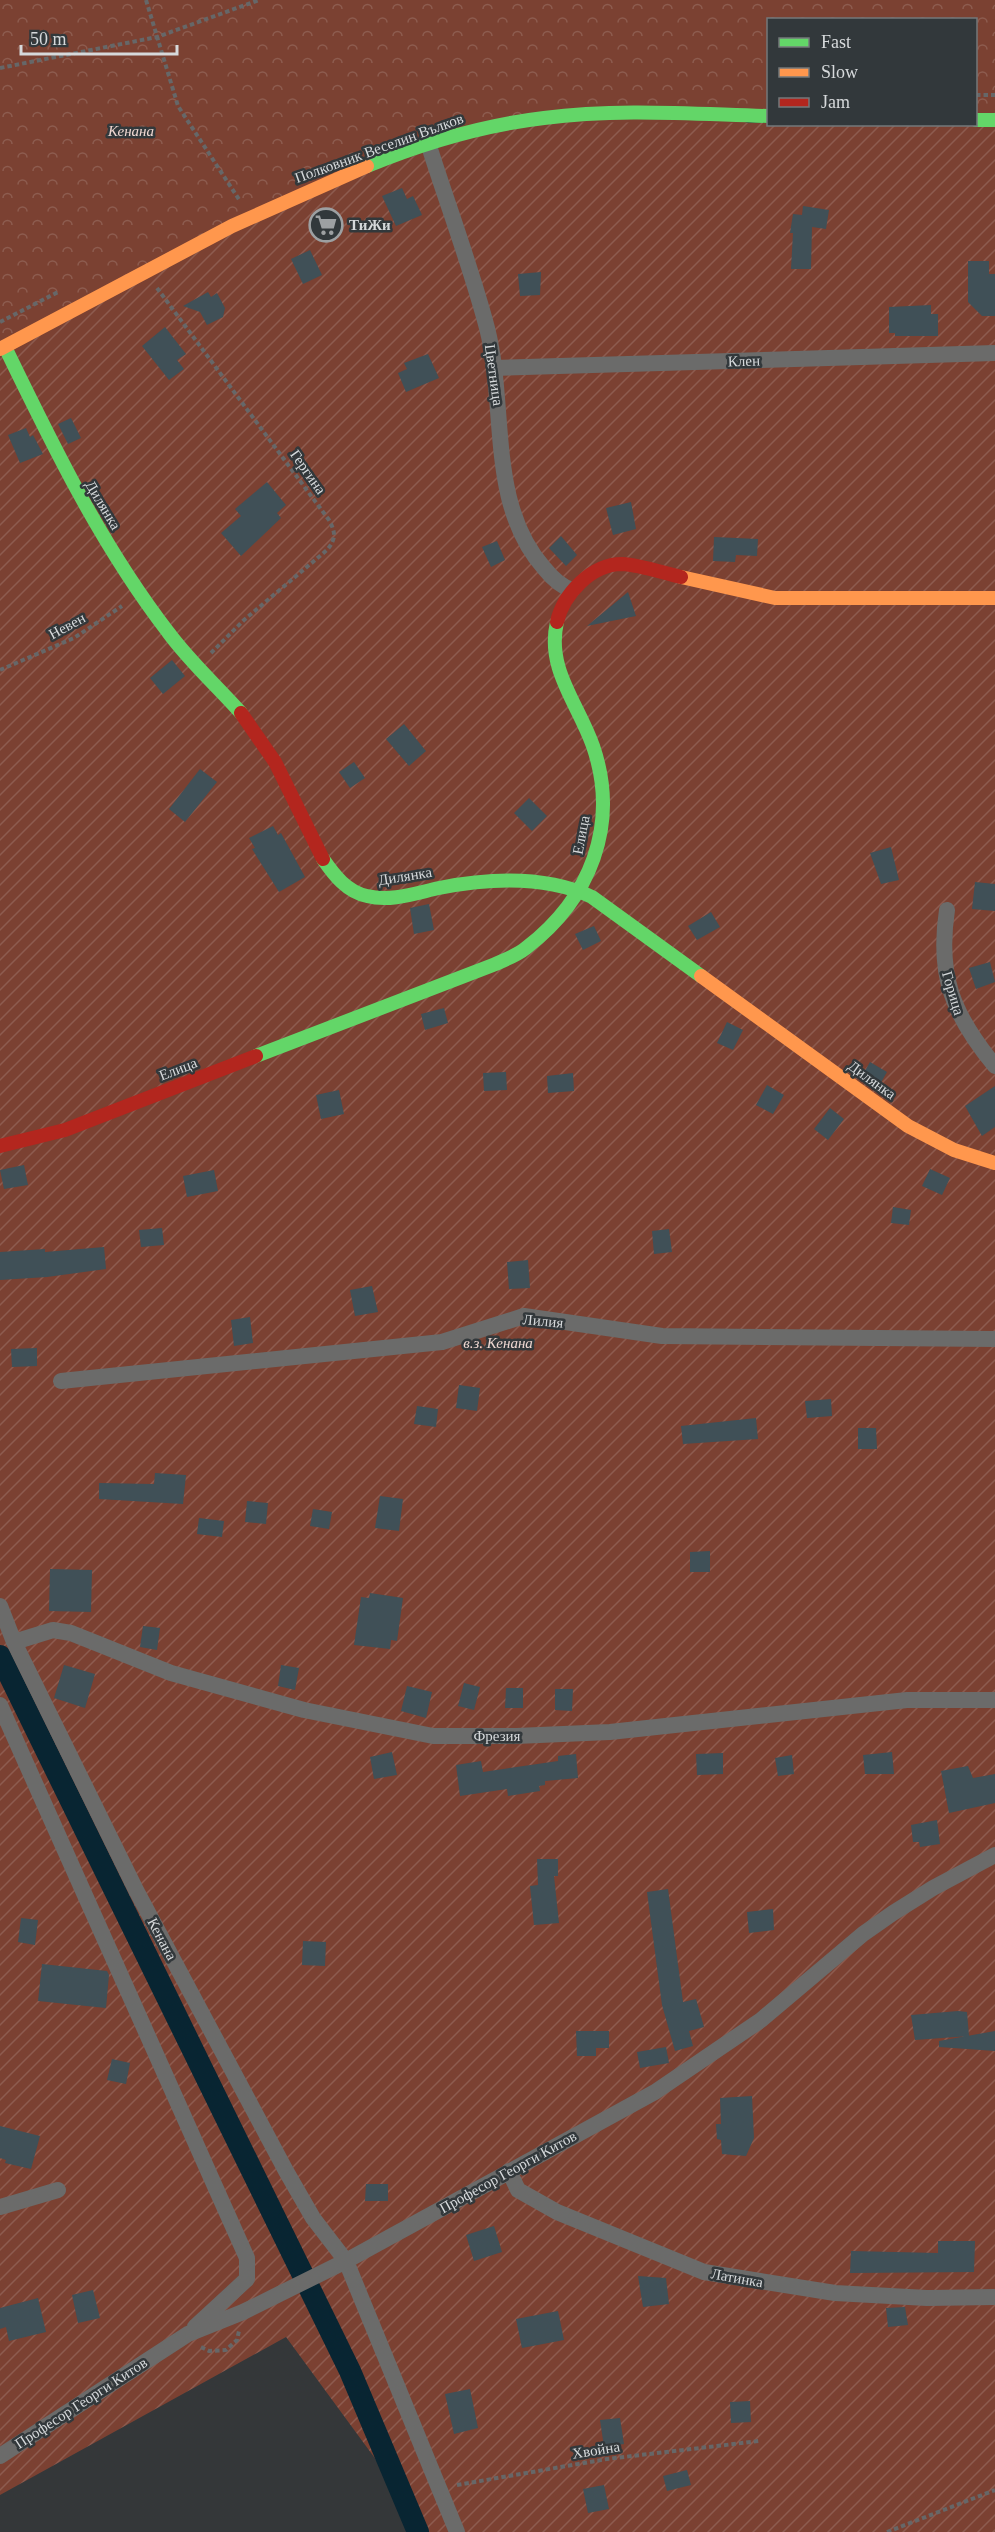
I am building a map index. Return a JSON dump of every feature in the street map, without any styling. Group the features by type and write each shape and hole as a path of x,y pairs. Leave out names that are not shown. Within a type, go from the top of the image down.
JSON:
{"street":[{"name":"Полковник Веселин Вълков","path":"2,348 143,271 250,217 334,180 429,146 516,122 572,117 629,114 767,116"},
{"path":"977,120 995,120"},
{"name":"Цветница","path":"429,146 482,312 494,368 507,484 514,517 539,563 562,587 572,590"},
{"name":"Дилянка","path":"2,348 69,480 140,593 172,639 231,700 258,733 324,862 343,886 361,895 380,898 476,883 558,883 580,890 908,1126 954,1150 995,1163"},
{"name":"Клен","path":"494,368 995,353"},
{"name":"Елица","path":"0,1146 65,1130 510,957 552,927 580,890 597,851 603,798 593,747 554,656 556,619 572,590 592,574 621,564 775,598 995,598"},
{"name":"Горица","path":"947,910 943,951 951,996 972,1038 995,1066"},
{"name":"Лилия","path":"61,1381 442,1342 524,1316 662,1336 995,1339"},
{"name":"Кенана","path":"0,1606 14,1642 147,1911 286,2171 314,2218 345,2261 457,2532"},
{"name":"Фрезия","path":"14,1642 53,1629 71,1633 171,1673 304,1710 433,1736 516,1736 610,1732 907,1700 995,1700"},
{"path":"0,1706 247,2258 247,2279 188,2334"},
{"name":"Професор Георги Китов","path":"0,2456 188,2334 265,2301 345,2261 687,2072 761,2020 863,1934 893,1912 995,1856"},
{"name":"Латинка","path":"509,2171 518,2190 557,2212 666,2259 704,2272 835,2293 927,2298 995,2297"},
{"path":"0,2207 58,2190"}],"path":[{"path":"146,0 178,106 250,217"},
{"path":"0,68 157,37 259,0"},
{"path":"977,95 995,95"},
{"name":"Гергина","path":"143,271 272,441 335,532 333,544 327,550 244,620 196,665"},
{"name":"Невен","path":"0,670 74,638 140,593"},
{"name":"Хвойна","path":"438,2489 608,2459 759,2441"},
{"path":"887,2532 995,2490"}],"green space":[{"name":"Кенана","path":"0,0 995,0 995,120 977,120 977,18 767,18 767,116 0,348"},
{"name":"в.з. Кенана","path":"995,121 995,2532 429,2532 286,2337 0,2495 0,349 294,196 516,122 767,123 767,126 977,126 977,124"}],"building":[{"path":"402,188 407,199 413,196 422,215 396,226 382,196"},
{"path":"803,206 829,210 826,229 812,227 811,269 791,269 793,233 790,233 793,214 802,215"},
{"path":"310,250 322,275 303,284 291,259"},
{"path":"968,261 989,261 989,274 995,274 995,316 982,316 968,302"},
{"path":"541,272 540,295 520,296 518,274"},
{"path":"208,292 211,297 217,293 225,308 223,317 207,325 200,312 183,306"},
{"path":"931,305 931,314 938,314 938,336 895,336 895,333 889,333 889,307"},
{"path":"165,327 186,354 177,360 184,369 169,380 142,346"},
{"path":"428,354 439,378 406,392 398,373 407,369 404,363"},
{"path":"71,418 81,438 68,444 58,424"},
{"path":"26,428 30,437 33,435 43,454 20,463 8,435"},
{"path":"267,482 286,505 277,513 281,518 241,556 221,533 241,516 235,509"},
{"path":"631,502 636,529 613,535 606,508"},
{"path":"561,536 577,555 566,566 549,548"},
{"path":"714,537 758,539 757,556 736,555 735,562 713,561"},
{"path":"497,541 505,560 491,567 482,547"},
{"path":"628,592 636,616 587,626"},
{"path":"172,660 185,676 163,694 150,678"},
{"path":"404,724 426,751 409,766 386,739"},
{"path":"354,762 365,778 350,788 339,772"},
{"path":"200,769 217,782 185,822 169,809"},
{"path":"529,798 547,816 532,831 514,813"},
{"path":"273,826 278,835 281,833 305,877 279,892 252,849 255,848 249,838"},
{"path":"891,847 899,880 881,884 870,853"},
{"path":"975,882 995,884 995,911 972,909"},
{"path":"429,904 434,930 414,934 410,908"},
{"path":"711,912 720,927 697,940 688,926"},
{"path":"594,926 601,941 583,950 575,934"},
{"path":"990,962 995,982 976,989 969,968"},
{"path":"444,1008 448,1023 425,1030 421,1014"},
{"path":"727,1022 743,1030 733,1050 717,1043"},
{"path":"870,1062 887,1072 879,1086 862,1076"},
{"path":"506,1072 507,1090 484,1091 483,1073"},
{"path":"573,1073 574,1091 548,1093 547,1076"},
{"path":"767,1085 784,1095 773,1114 756,1105"},
{"path":"995,1086 995,1127 982,1136 965,1106"},
{"path":"339,1090 344,1114 321,1119 316,1095"},
{"path":"830,1108 844,1119 828,1140 814,1129"},
{"path":"24,1165 28,1185 4,1189 0,1170"},
{"path":"930,1169 950,1178 942,1195 922,1186"},
{"path":"214,1170 218,1191 187,1197 183,1176"},
{"path":"893,1207 911,1210 909,1225 891,1223"},
{"path":"162,1228 164,1245 141,1247 139,1230"},
{"path":"669,1229 672,1252 654,1254 652,1231"},
{"path":"104,1247 106,1269 47,1277 0,1280 0,1252 45,1249 45,1252"},
{"path":"528,1260 530,1288 509,1289 507,1262"},
{"path":"372,1286 378,1312 355,1316 350,1290"},
{"path":"250,1317 253,1343 234,1346 231,1320"},
{"path":"37,1348 37,1366 12,1367 11,1349"},
{"path":"459,1385 480,1388 477,1411 456,1408"},
{"path":"831,1399 832,1416 807,1418 805,1401"},
{"path":"417,1406 438,1409 436,1427 414,1424"},
{"path":"756,1418 758,1439 683,1444 681,1426"},
{"path":"858,1428 876,1428 877,1449 858,1449"},
{"path":"155,1473 186,1475 183,1504 99,1499 99,1483 154,1484"},
{"path":"380,1496 403,1499 399,1531 375,1528"},
{"path":"247,1501 268,1503 266,1524 245,1522"},
{"path":"313,1509 332,1512 329,1529 310,1526"},
{"path":"199,1518 224,1521 222,1537 197,1534"},
{"path":"710,1551 710,1572 690,1572 690,1552"},
{"path":"50,1569 92,1570 91,1612 49,1611"},
{"path":"370,1593 403,1598 397,1641 391,1640 390,1649 354,1645 361,1597 369,1598"},
{"path":"143,1626 160,1628 157,1650 140,1647"},
{"path":"64,1665 95,1674 85,1708 54,1698"},
{"path":"281,1665 299,1668 295,1690 278,1686"},
{"path":"464,1683 480,1687 474,1710 458,1706"},
{"path":"407,1686 432,1692 426,1718 401,1711"},
{"path":"506,1688 523,1688 523,1708 505,1708"},
{"path":"555,1689 573,1689 572,1711 555,1710"},
{"path":"392,1752 397,1775 374,1779 370,1757"},
{"path":"892,1752 894,1774 865,1774 863,1755"},
{"path":"723,1753 723,1774 697,1775 696,1754"},
{"path":"576,1754 578,1778 545,1781 545,1785 539,1786 540,1791 508,1796 507,1789 460,1796 456,1765 481,1761 483,1772 558,1761 558,1756"},
{"path":"792,1755 794,1774 778,1776 775,1758"},
{"path":"968,1766 973,1778 995,1774 995,1803 949,1813 941,1771"},
{"path":"937,1820 940,1844 920,1847 919,1842 913,1842 911,1825"},
{"path":"537,1859 558,1859 558,1876 554,1876 559,1923 534,1925 530,1886 538,1885"},
{"path":"668,1889 683,2002 696,1999 704,2027 689,2031 693,2046 675,2051 662,2005 647,1892"},
{"path":"773,1909 774,1930 749,1933 747,1912"},
{"path":"21,1918 38,1920 35,1945 18,1942"},
{"path":"303,1941 326,1942 325,1966 302,1965"},
{"path":"42,1964 107,1971 109,1975 106,2008 38,2001"},
{"path":"967,2012 969,2036 915,2040 911,2015"},
{"path":"576,2031 609,2031 609,2048 596,2048 596,2056 577,2056"},
{"path":"995,2031 995,2051 939,2047 939,2041"},
{"path":"666,2047 669,2063 640,2068 637,2052"},
{"path":"112,2059 130,2063 126,2084 107,2080"},
{"path":"752,2096 754,2138 746,2156 722,2154 721,2140 717,2139 716,2124 721,2124 720,2098"},
{"path":"0,2126 40,2136 31,2169 5,2163 6,2160 0,2158"},
{"path":"366,2184 388,2184 388,2201 365,2201"},
{"path":"494,2226 502,2252 474,2261 466,2235"},
{"path":"938,2241 975,2241 974,2272 850,2273 851,2251 938,2253"},
{"path":"638,2276 666,2278 669,2304 643,2307"},
{"path":"93,2290 100,2318 78,2323 72,2295"},
{"path":"38,2298 46,2332 9,2341 6,2327 0,2329 0,2308"},
{"path":"905,2307 908,2325 888,2327 886,2308"},
{"path":"558,2311 564,2340 522,2348 516,2319"},
{"path":"470,2389 478,2428 454,2434 445,2394"},
{"path":"750,2401 751,2422 731,2423 730,2402"},
{"path":"620,2418 624,2444 604,2447 600,2420"},
{"path":"687,2470 691,2485 667,2491 663,2476"},
{"path":"604,2485 609,2509 588,2513 583,2489"}],"waterway":[{"path":"0,1656 350,2371 418,2532"}],"traffic: fast":[{"path":"367,166 454,136 499,125 544,118 628,112 767,116"},
{"path":"977,120 995,120"},
{"path":"5,347 79,494 121,565 176,643 241,713"},
{"path":"256,1056 510,958 526,948 567,907 594,858 601,832 603,804 600,775 593,746 560,671 555,639 557,622"},
{"path":"323,859 336,877 347,887 360,894 376,898 403,896 478,882 517,880 574,890 592,897 701,976"}],"traffic: slow":[{"path":"0,349 232,226 367,166"},
{"path":"681,577 775,598 995,598"},
{"path":"701,976 908,1126 954,1150 995,1163"}],"traffic: jam":[{"path":"557,622 565,602 580,583 589,575 611,565 644,567 681,577"},
{"path":"241,713 275,762 323,859"},
{"path":"0,1146 65,1130 256,1056"}],"place":[{"name":"ТиЖи","path":"326,225"}]}
